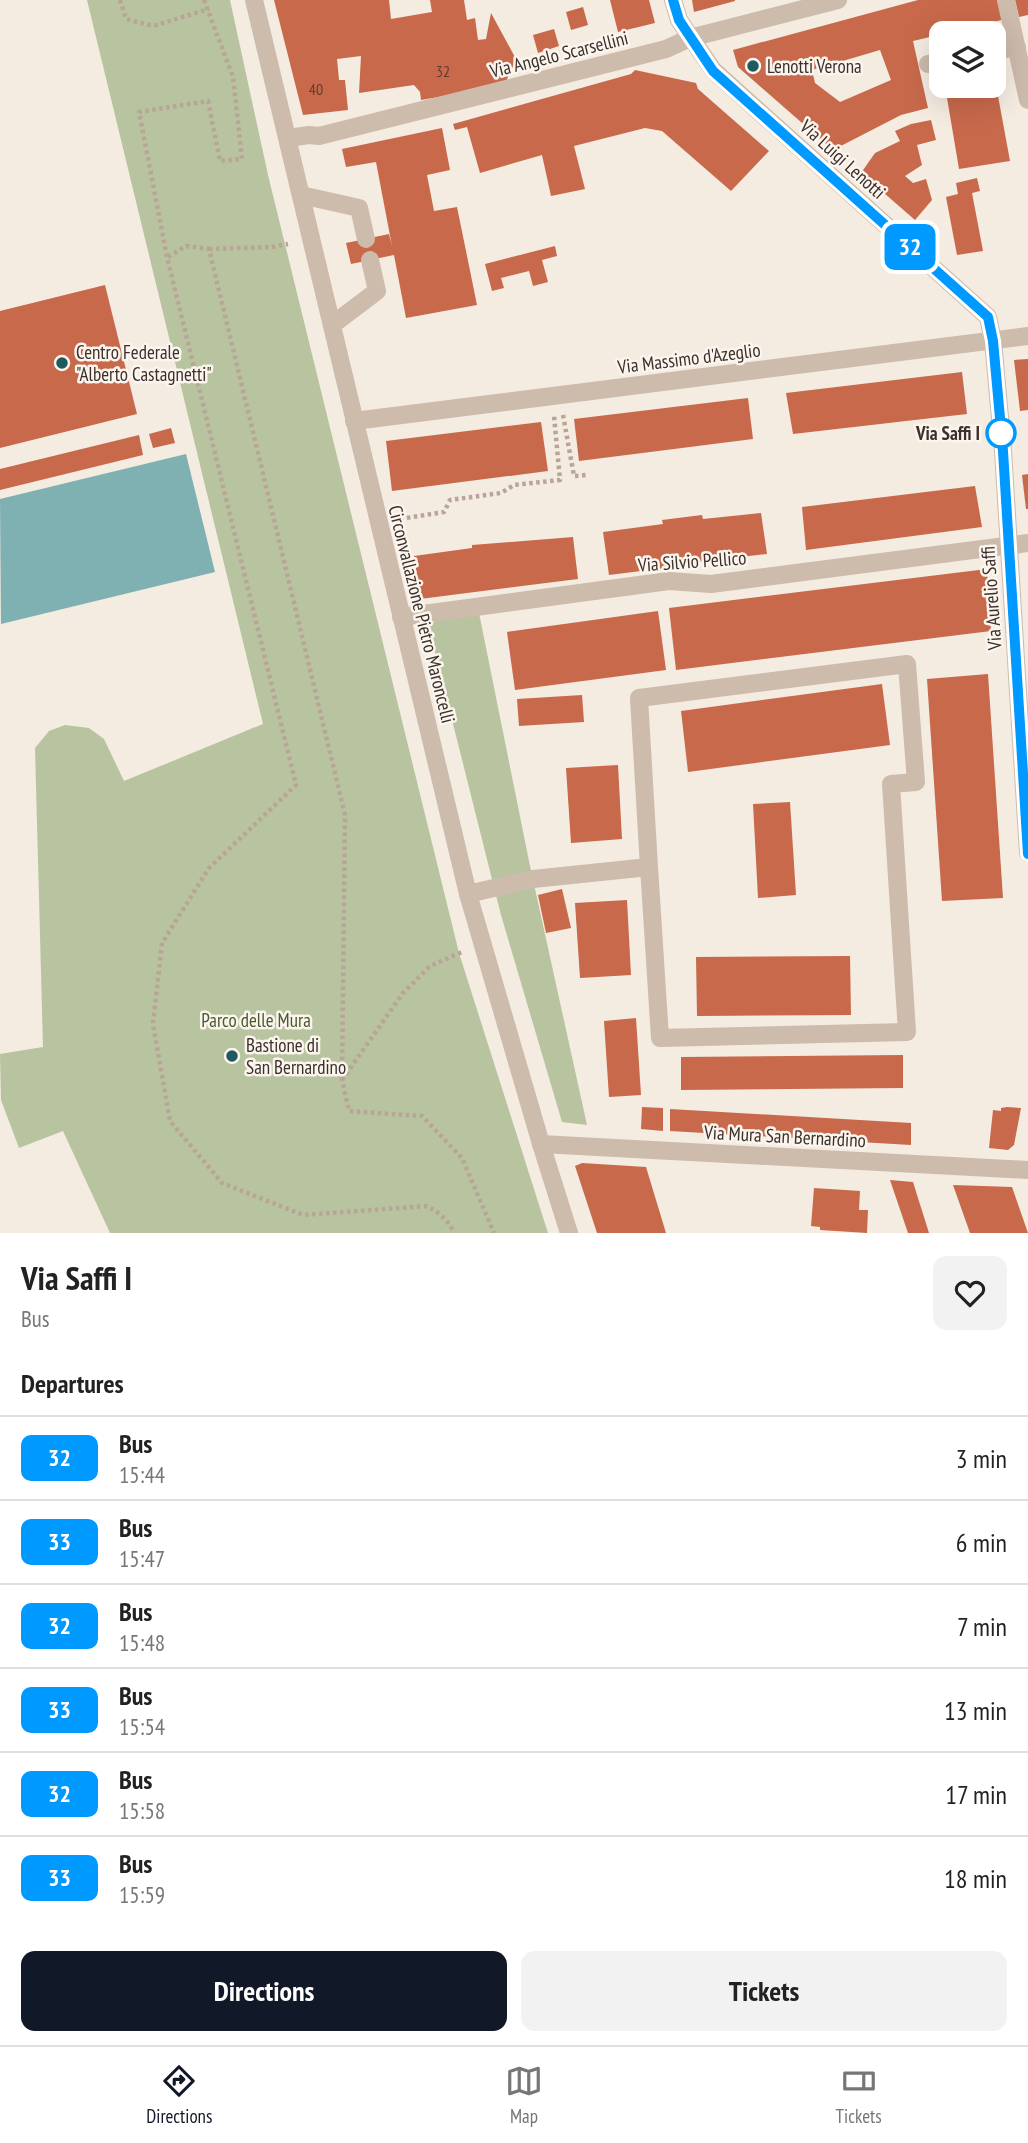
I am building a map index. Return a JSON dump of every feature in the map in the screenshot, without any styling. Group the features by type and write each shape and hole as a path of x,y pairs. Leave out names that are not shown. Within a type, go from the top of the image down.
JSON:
{"street":[{"name":"Circonvallazione Pietro Maroncelli","path":"254,0 468,894 569,1233"},
{"name":"Via Luigi Lenotti","path":"673,0 679,20 713,71 988,317 993,341"},
{"name":"Via Angelo Scarsellini","path":"288,138 319,136 666,49 690,38 838,0"},
{"path":"1006,0 1026,78 1028,100"},
{"path":"1006,49 1017,47"},
{"path":"301,195 359,208 366,239"},
{"path":"332,325 377,291 370,260"},
{"name":"Via Massimo d'Azeglio","path":"354,421 1028,336"},
{"name":"Via Aurelio Saffi","path":"993,341 1028,853"},
{"name":"Via Silvio Pellico","path":"401,617 634,585 669,581 710,584 1028,542"},
{"path":"907,664 916,782 891,784 907,1032 660,1038 649,867 639,698 907,664"},
{"path":"468,894 533,879 649,867"},
{"name":"Via Mura San Bernardino","path":"541,1144 1028,1170"}],"path":[{"path":"120,0 126,19 153,26 209,9"},
{"path":"204,0 233,77 242,159 220,161 208,101 139,112 167,257 296,785 209,868 162,943 153,1024 170,1121 222,1183 303,1214 427,1206 439,1212 454,1233"},
{"path":"167,257 186,246 209,249 288,244"},
{"path":"209,249 345,815 342,1080 349,1111 422,1116 462,1158 494,1233"},
{"path":"563,414 574,476 587,475"},
{"path":"397,520 444,512 450,500 501,492 514,485 560,481 554,415"},
{"path":"342,1080 403,993 430,966 462,952"}],"green space":[{"name":"Parco delle Mura","path":"87,0 230,0 268,175 459,953 548,1233 110,1233 63,1131 19,1148 1,1100 0,1054 43,1047 35,748 49,731 65,725 89,728 104,739 124,781 263,724"},
{"path":"479,613 530,866 587,1125 562,1122 501,915 429,628 431,623 438,620"}],"water":[{"path":"186,454 215,572 1,624 0,499"}],"building":[{"path":"274,0 389,0 391,19 432,12 430,0 464,0 467,20 475,18 478,40 486,39 491,13 516,59 504,86 421,100 420,92 414,85 359,93 361,56 337,59 339,80 345,80 348,110 303,115"},
{"path":"610,0 649,0 655,23 618,32"},
{"path":"692,0 735,0 735,1 694,12"},
{"path":"918,0 997,0 1002,20 929,21 929,37 913,41 928,108 901,115 833,150 738,67 733,50","holes":["880,50 891,80 840,102 815,83 812,70"]},
{"path":"1015,0 1028,0 1028,15 1019,17"},
{"path":"583,7 588,25 571,30 566,12"},
{"path":"554,29 559,46 538,53 533,35"},
{"path":"635,70 696,83 698,89 769,151 731,191 662,131 645,128 574,146 585,189 551,196 542,155 480,173 467,127 455,130 453,124 631,74"},
{"path":"947,98 998,98 1010,161 959,169"},
{"path":"931,120 936,140 917,145 922,165 905,176 913,183 926,179 932,200 915,220 861,173 875,153 900,141 895,131"},
{"path":"442,128 450,170 427,175 434,211 457,207 477,305 406,318 394,255 351,264 346,243 389,234 392,246 376,162 346,167 342,149"},
{"path":"977,178 980,191 972,193 983,251 957,255 946,197 958,194 956,183"},
{"path":"555,246 557,256 542,260 548,282 533,286 529,271 501,278 504,288 492,291 485,264"},
{"name":"Centro Federale \"Alberto Castagnetti\"","path":"105,285 137,414 0,448 0,311"},
{"path":"1028,359 1028,410 1020,411 1014,360"},
{"path":"962,372 967,414 793,434 786,393"},
{"path":"748,398 753,439 579,461 574,419"},
{"path":"541,422 548,471 392,491 386,441"},
{"path":"171,428 175,443 153,448 149,434"},
{"path":"139,435 143,455 0,490 0,469"},
{"path":"1028,474 1028,509 1026,509 1022,475"},
{"path":"975,486 982,527 806,550 802,507"},
{"path":"761,513 767,554 609,575 603,532 663,524 662,520 702,515 703,519"},
{"path":"573,537 578,579 420,599 414,556 472,548 472,545"},
{"path":"987,569 991,631 676,670 669,608"},
{"path":"658,611 666,670 515,690 507,632"},
{"path":"988,674 1003,898 942,901 927,679"},
{"path":"882,684 890,745 688,772 681,711"},
{"path":"582,695 584,722 519,726 517,699"},
{"path":"618,765 622,839 571,843 566,768"},
{"path":"790,802 796,895 758,898 753,804"},
{"path":"562,889 571,928 546,933 538,895"},
{"path":"627,900 631,975 580,978 575,903"},
{"path":"850,956 851,1015 697,1016 696,957"},
{"path":"636,1018 641,1095 609,1097 604,1021"},
{"path":"903,1055 903,1088 681,1090 681,1057"},
{"path":"642,1107 663,1108 663,1131 641,1129"},
{"path":"1001,1108 1021,1108 1014,1145 1008,1150 989,1148 993,1110 1001,1111"},
{"path":"670,1109 911,1123 911,1145 670,1131"},
{"path":"582,1163 646,1167 666,1233 597,1233 575,1166"},
{"path":"890,1180 913,1182 929,1233 908,1233"},
{"path":"953,1185 1012,1187 1028,1233 970,1233"},
{"path":"814,1188 860,1191 859,1210 868,1210 867,1233 820,1230 820,1227 811,1226"}],"bus line":[{"name":"32","path":"673,0 679,20 713,71 988,317 993,341 1003,451 1028,854"}],"place":[{"name":"Lenotti Verona","path":"753,66"},
{"name":"Centro Federale \"Alberto Castagnetti\"","path":"62,363"},
{"name":"Via Saffi I","path":"1001,433"},
{"name":"Bastione di San Bernardino","path":"232,1056"}]}
